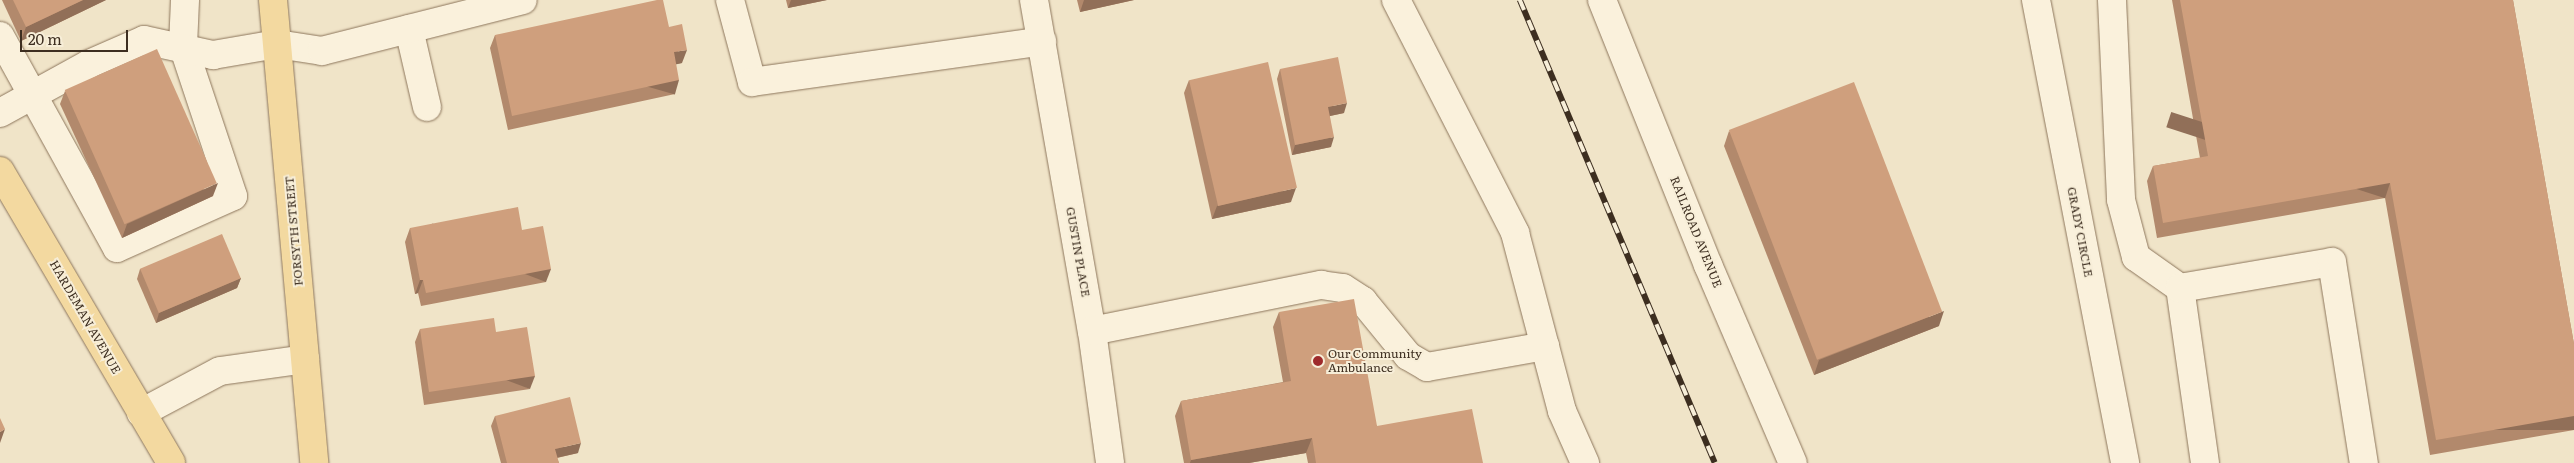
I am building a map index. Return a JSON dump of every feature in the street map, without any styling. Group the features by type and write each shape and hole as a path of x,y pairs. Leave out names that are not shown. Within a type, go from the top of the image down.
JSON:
{"main road":[{"name":"FORSYTH STREET","path":"273,0 314,463"},
{"name":"HARDEMAN AVENUE","path":"0,171 171,463"}],"street":[{"path":"0,36 117,248 169,220 233,196 183,46 185,0"},
{"path":"0,113 33,95 100,73 144,40 183,46 213,54 277,44 322,51 523,0"},
{"path":"730,0 752,82 1042,41"},
{"name":"GUSTIN PLACE","path":"1034,0 1092,331 1110,463"},
{"path":"1396,0 1515,233 1562,411 1585,463"},
{"name":"RAILROAD AVENUE","path":"1602,0 1708,265 1793,463"},
{"name":"GRADY CIRCLE","path":"2036,0 2125,463"},
{"path":"2112,0 2121,200 2136,257 2180,288 2332,262 2364,463"},
{"path":"409,29 427,107"},
{"path":"1092,331 1321,285 1343,288 1363,301 1408,356 1427,367 1545,346"},
{"path":"2180,288 2206,463"},
{"path":"142,413 220,371 305,359"}],"building":[{"path":"13,0 83,0 26,27"},
{"path":"663,0 669,27 682,24 687,50 674,52 679,80 512,116 495,35"},
{"path":"2180,0 2513,0 2574,344 2574,416 2436,440 2390,183 2163,223 2153,166 2208,156"},
{"path":"157,49 217,183 125,224 65,90"},
{"path":"1338,57 1347,103 1328,107 1334,137 1295,145 1280,69"},
{"path":"1268,62 1297,188 1218,206 1189,80"},
{"path":"1854,82 1942,312 1817,360 1729,130"},
{"path":"518,207 522,230 543,226 551,269 426,293 423,280 420,280 410,228"},
{"path":"222,234 241,278 159,313 140,269"},
{"name":"Our Community Ambulance","path":"1354,299 1377,426 1472,409 1483,463 1316,463 1312,438 1191,460 1181,401 1291,381 1279,312"},
{"path":"494,318 496,332 527,327 535,376 429,392 420,329"},
{"path":"570,397 581,443 555,449 559,463 507,463 495,416"},
{"path":"0,418 5,429 0,432"}],"railway":[{"path":"1520,0 1715,463"}],"place":[{"name":"Our Community Ambulance","path":"1318,361"}]}
